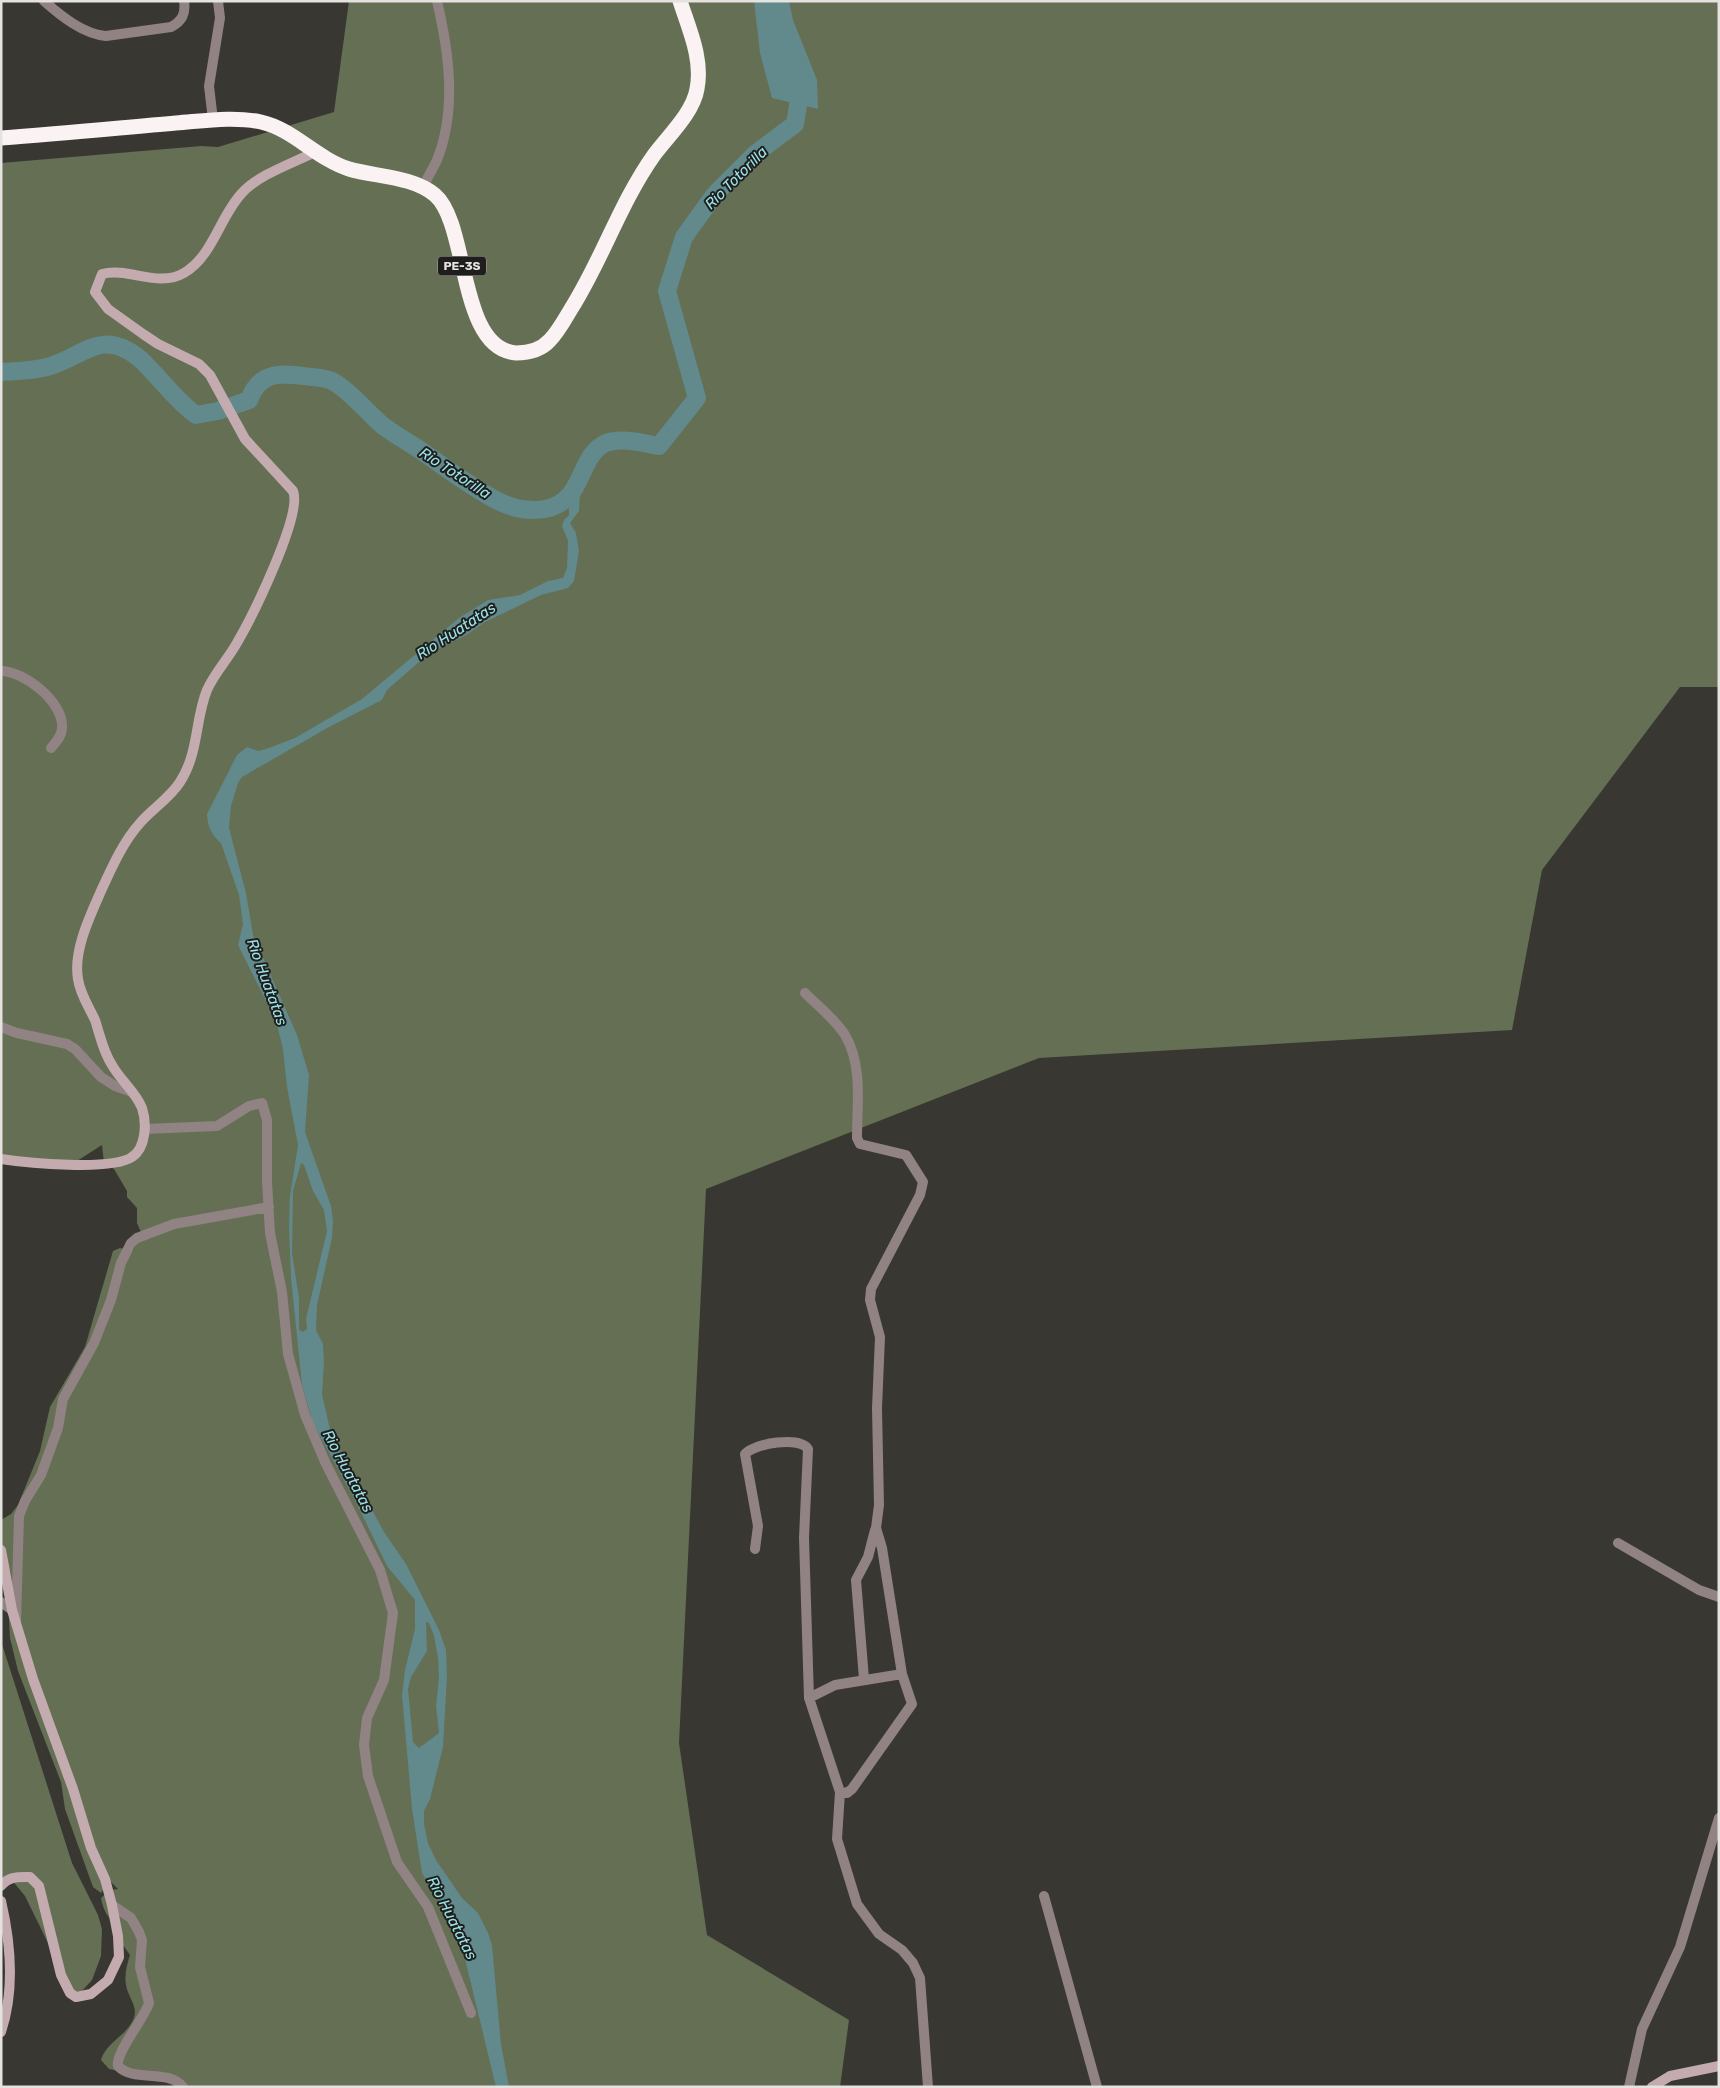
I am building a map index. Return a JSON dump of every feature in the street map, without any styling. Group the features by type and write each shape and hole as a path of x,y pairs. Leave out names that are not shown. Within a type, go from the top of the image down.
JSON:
{"highway":[{"name":"PE-3S","path":"1,138 213,120 264,122 348,169 423,187 436,196 445,206 479,324 495,342 513,353 539,349 550,340 574,304 593,272 642,174 681,120 697,92 699,72 694,46 680,1"}],"street":[{"path":"44,1 60,15 84,29 96,35 106,36 162,28 179,23 183,17 184,1"},
{"path":"213,120 209,86 220,18 218,1"},
{"path":"423,187 437,160 449,105 447,42 437,1"},
{"path":"1,1159 70,1165 127,1160 138,1151 145,1129 141,1107 108,1058 80,988 77,970 80,949 94,907 122,849 141,822 180,782 188,766 199,728 202,703 208,687 250,620 289,525 296,502 293,491 245,439 210,375 199,364 158,344 108,309 98,299 95,292 98,280 102,274 110,272 158,279 174,277 184,273 194,265 214,238 243,191 256,181 315,152"},
{"path":"1,671 12,671 35,683 50,699 63,726 61,736 52,748"},
{"path":"805,993 845,1034 852,1051 857,1067 857,1138 860,1144 906,1155 923,1182 920,1195 871,1289 870,1300 880,1337 877,1408 879,1505 876,1528 868,1557 856,1580 864,1679"},
{"path":"1,1027 17,1034 67,1044 75,1049 101,1077 115,1086 132,1092"},
{"path":"145,1129 217,1126 250,1106 262,1103 267,1120 267,1181 270,1233 282,1292 288,1354 298,1396 326,1464 380,1570 393,1613 384,1680 367,1718 364,1745 368,1776 396,1862 428,1907 471,2013"},
{"path":"16,1624 19,1516 25,1501 42,1475 58,1428 63,1399 94,1344 111,1300 121,1263 132,1243 136,1238 174,1224 270,1207"},
{"path":"755,1549 758,1520 745,1454 760,1445 799,1442 805,1444 808,1448 804,1538 809,1698 840,1792 837,1838 856,1904 879,1934 902,1950 913,1963 920,1978 928,2087"},
{"path":"840,1792 847,1793 852,1789 912,1704 902,1674 882,1548 876,1528"},
{"path":"1618,1543 1699,1590 1719,1597"},
{"path":"1,1550 12,1610 33,1679 67,1771 91,1848 105,1879 112,1905 118,1936 119,1957 115,1968 99,1989 91,1994 76,1996 70,1993 62,1975 39,1886 30,1877 10,1878 1,1886"},
{"path":"1,1602 12,1610"},
{"path":"809,1698 835,1685 902,1674"},
{"path":"1629,2087 1642,2029 1680,1947 1719,1818"},
{"path":"1044,1896 1097,2087"},
{"path":"1,1901 12,1973 9,1998 1,2032"},
{"path":"112,1905 131,1918 142,1940 140,1967 148,2003 126,2045 118,2056 118,2066 125,2072 174,2080 183,2087"},
{"path":"1652,2087 1670,2076 1719,2066"}],"green space":[{"path":"349,1 1719,1 1719,687 1680,687 1542,870 1512,1030 1039,1058 706,1189 679,1743 707,1935 849,2020 840,2087 174,2087 172,2082 109,2069 101,2060 107,2048 127,2030 135,2014 134,2005 125,1981 130,1955 118,1938 114,1922 105,1912 101,1898 110,1890 118,1889 109,1880 101,1893 93,1887 65,1809 61,1782 18,1671 10,1638 8,1600 1,1551 1,1520 11,1514 18,1505 40,1451 50,1407 85,1347 113,1251 120,1248 133,1251 141,1232 137,1223 137,1208 127,1197 127,1191 114,1169 104,1163 102,1145 77,1161 1,1161 1,163 201,146 218,147 334,112"},
{"path":"1,1641 72,1863 98,1915 102,1929 101,1956 92,1980 81,1992 71,1990 25,1896 11,1879 1,1878"}],"water":[{"path":"754,1 789,1 793,20 817,80 818,109 772,98 760,53"},
{"name":"Rio Huatatas","path":"580,492 579,511 570,523 576,533 579,551 574,581 568,588 541,595 485,622 468,634 440,648 419,662 387,690 382,700 329,727 242,777 238,783 231,806 229,828 246,893 253,935 297,1035 309,1075 305,1132 331,1206 333,1221 332,1238 317,1305 316,1330 323,1344 322,1394 331,1434 384,1532 406,1564 439,1630 446,1650 447,1676 443,1747 430,1799 424,1811 424,1824 428,1843 436,1860 462,1898 478,1913 492,1945 501,2044 509,2087 496,2087 459,1934 422,1873 412,1809 402,1695 405,1670 415,1629 415,1600 387,1566 356,1502 313,1423 302,1385 291,1278 289,1227 290,1196 298,1145 287,1087 283,1049 276,1021 238,945 243,924 239,895 221,843 209,826 207,814 237,755 247,747 258,751 295,738 362,699 459,618 488,600 520,595 548,581 563,578 567,568 568,541 562,526 564,520 569,515 569,499","holes":["301,1163 304,1165 313,1191 324,1210 327,1231 306,1319 307,1329 303,1332 299,1330 299,1298 292,1253 293,1191","426,1622 429,1623 434,1636 438,1658 439,1677 436,1706 439,1733 419,1748 413,1742 408,1689 411,1677 427,1651"]}],"waterway":[{"name":"Rio Totorilla","path":"1,372 47,367 92,348 102,345 113,345 125,349 139,358 196,415 218,411 249,400 260,382 274,375 326,379 347,391 387,429 468,484 516,508 526,510 547,509 565,500 572,492 590,458 600,447 612,441 632,441 659,446 697,398 667,291 684,237 715,194 755,154 795,124 802,81"}]}
